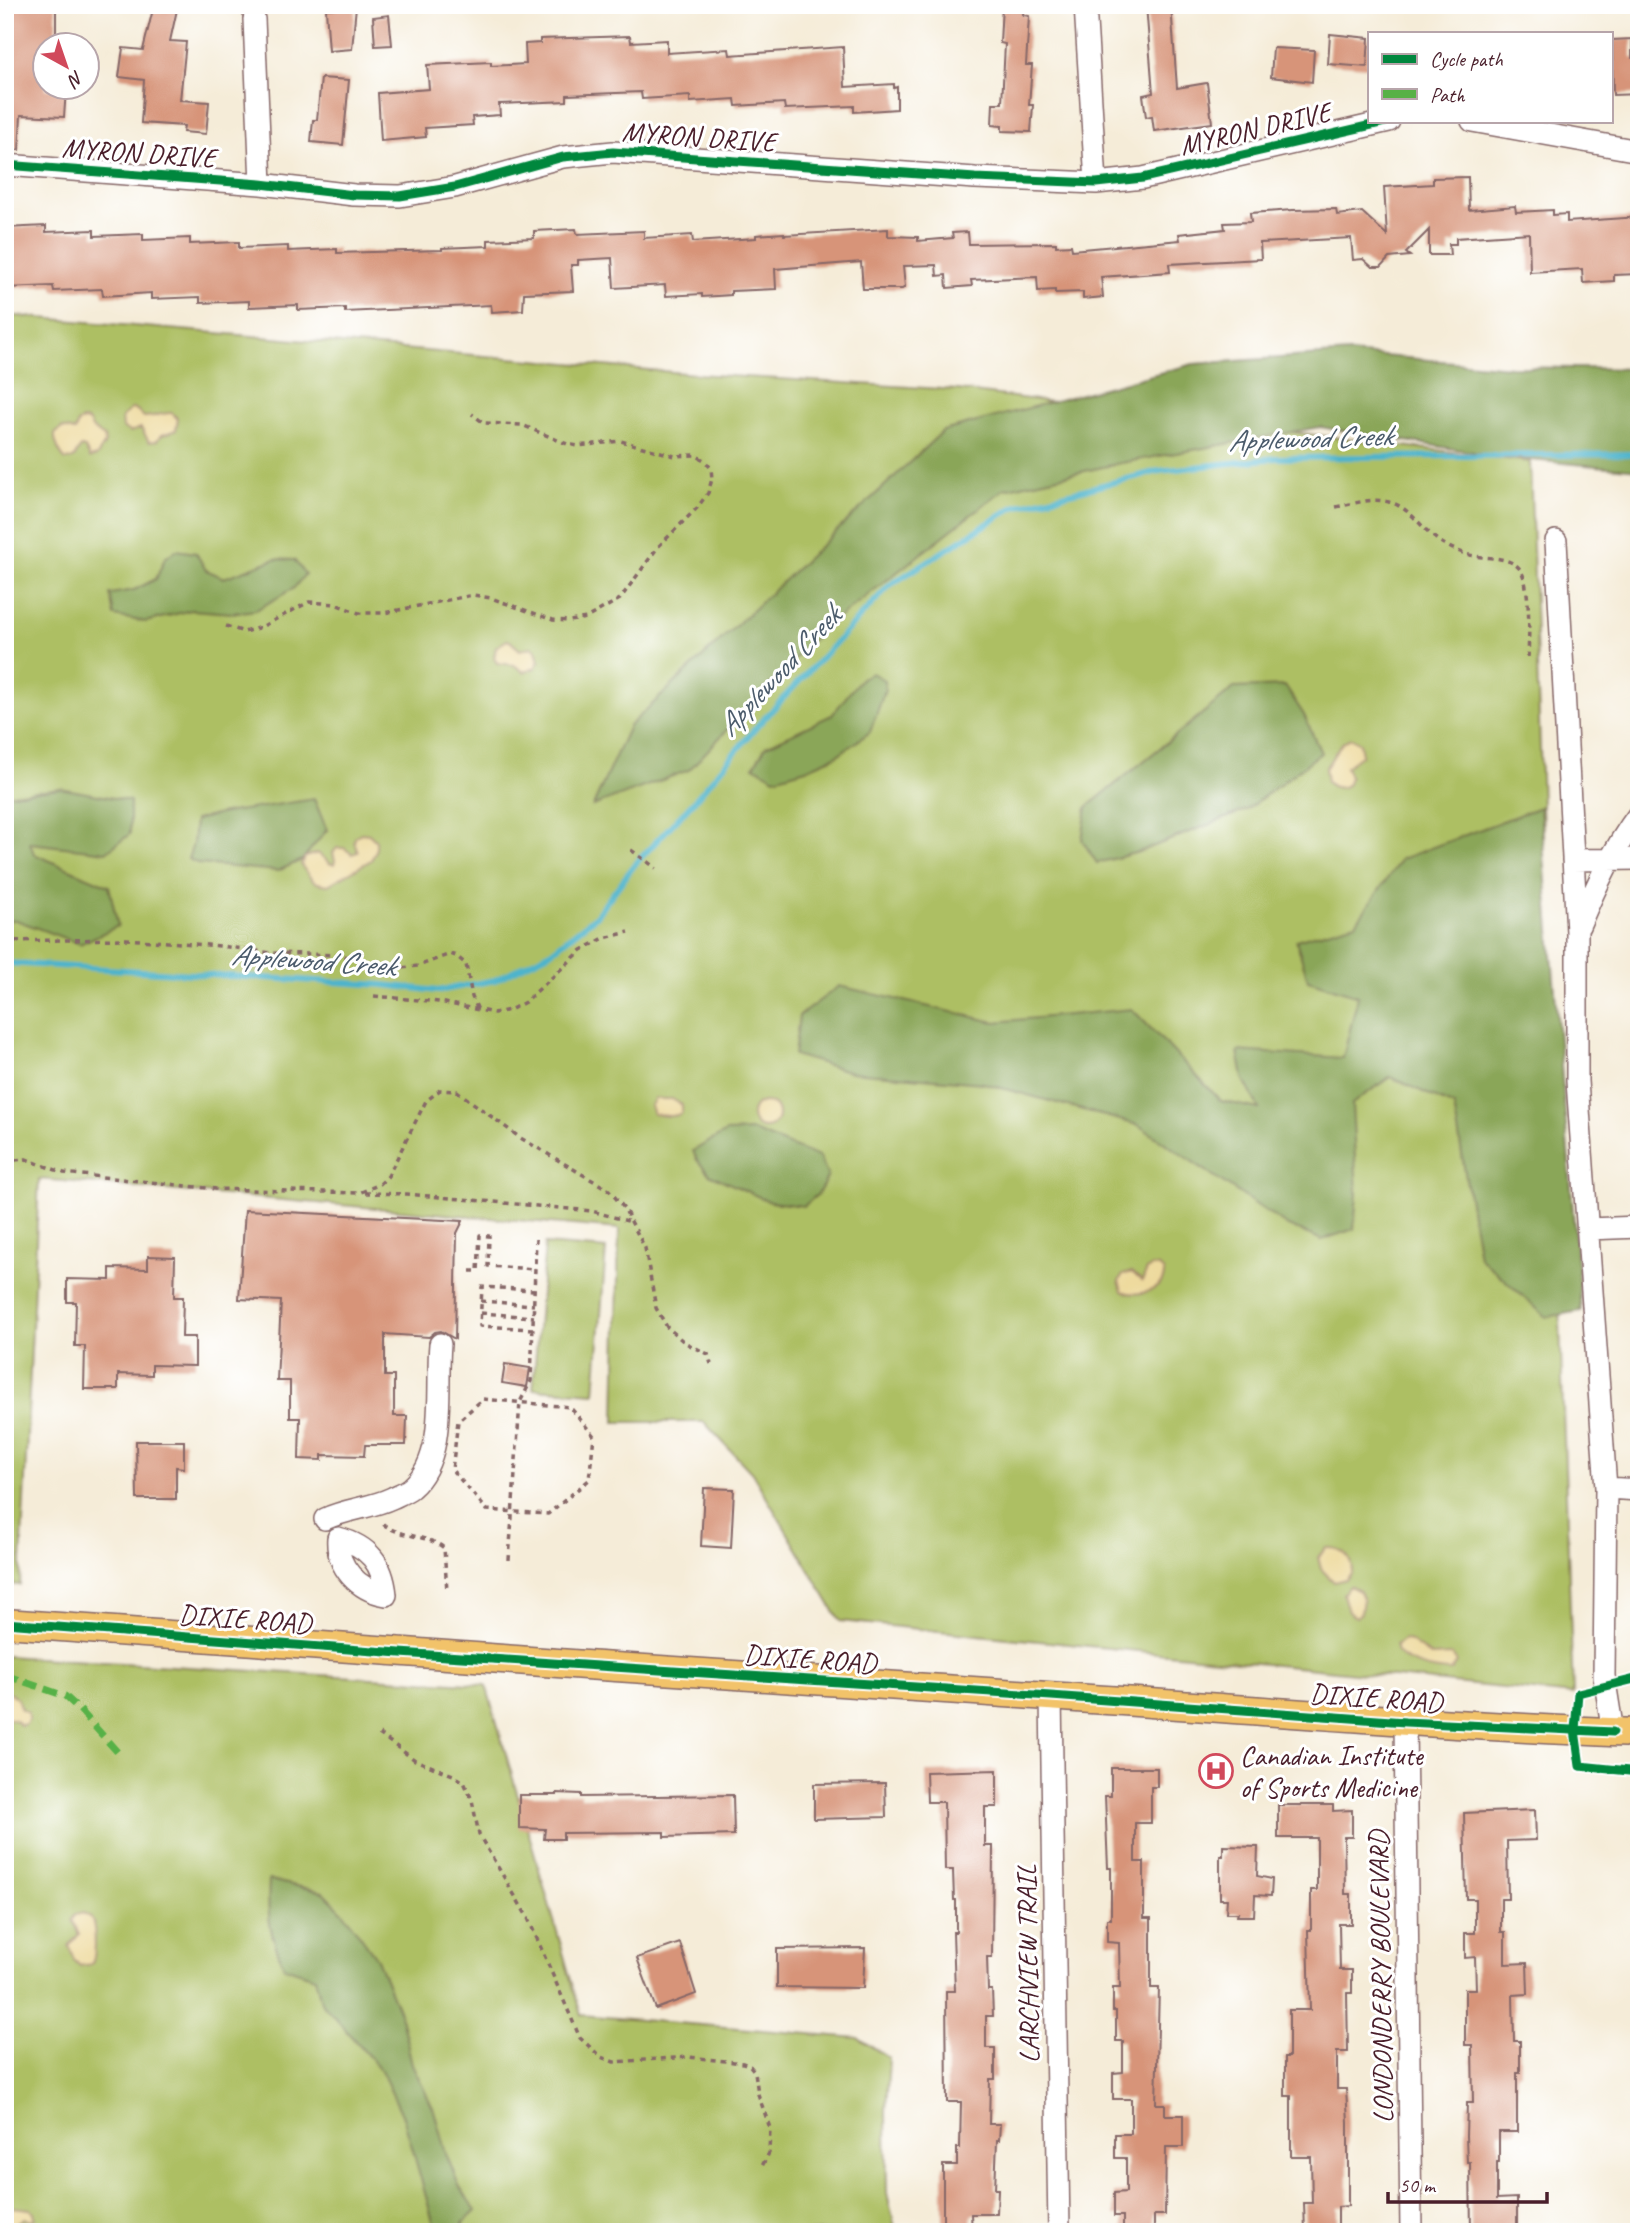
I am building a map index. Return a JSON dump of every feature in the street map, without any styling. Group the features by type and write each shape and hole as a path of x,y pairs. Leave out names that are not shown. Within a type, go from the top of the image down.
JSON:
{"main road":[{"name":"DIXIE ROAD","path":"5,1623 1405,1722 1626,1732"}],"street":[{"path":"1085,5 1096,183"},
{"path":"254,19 261,184"},
{"name":"MYRON DRIVE","path":"5,165 261,184 354,195 400,196 454,187 563,157 613,152 975,178 1096,183 1143,178 1385,122"},
{"path":"1478,122 1639,151"},
{"path":"1556,541 1577,932 1577,1081 1606,1488 1604,1676 1626,1732"},
{"path":"1577,932 1609,859 1639,814"},
{"path":"1573,860 1639,859"},
{"path":"1588,1229 1639,1227"},
{"path":"325,1519 389,1500 411,1488 427,1466 439,1423 440,1344"},
{"path":"1606,1488 1639,1490"},
{"name":"LARCHVIEW TRAIL","path":"1052,1696 1059,2232"},
{"name":"LONDONDERRY BOULEVARD","path":"1405,1722 1411,2232"}],"path":[{"path":"226,626 244,632 261,627 309,602 335,604 359,613 384,613 473,595 491,598 553,620 586,618 620,599 658,547 698,508 708,493 712,479 711,468 695,455 675,456 621,441 578,446 567,444 522,425 484,423 472,414"},
{"path":"1336,508 1373,500 1388,501 1402,507 1436,539 1464,554 1518,566 1523,575 1530,619 1528,657"},
{"path":"631,850 656,868"},
{"path":"374,996 440,1002 494,1013 510,1010 525,1002 582,950 604,938 628,932"},
{"path":"5,941 126,939 272,953 339,955 401,968 418,966 450,954 466,964 472,997 478,1010"},
{"path":"359,1193 380,1184 388,1176 432,1094 457,1091 519,1137 609,1190 624,1208 645,1248 656,1308 667,1327 684,1342 708,1354 711,1364"},
{"path":"5,1161 26,1159 64,1172 216,1189 431,1196 579,1210 632,1222"},
{"path":"470,1271 478,1271 480,1235 489,1236 488,1266 535,1269"},
{"path":"509,1560 520,1402 531,1381 536,1238"},
{"path":"533,1329 480,1326 482,1287 534,1290"},
{"path":"481,1301 534,1305"},
{"path":"481,1312 534,1317"},
{"path":"483,1399 569,1407 594,1436 589,1480 548,1514 512,1511 487,1510 452,1470 458,1421 483,1399"},
{"path":"362,1506 393,1532 436,1542 444,1548 447,1591"},
{"path":"379,1734 415,1760 464,1782 472,1800 479,1835 528,1918 580,2038 590,2049 614,2062 689,2057 750,2066 755,2072 758,2094 770,2128 769,2153 762,2166"}],"green space":[{"path":"5,315 696,374 958,390 1530,462 1573,1695 840,1621 752,1473 704,1422 615,1422 619,1229 39,1179 20,1585 5,1584"},
{"path":"1349,353 1511,367 1639,369 1639,470 1509,458 1320,427 1121,463 1004,489 819,633 689,770 593,806 629,726 943,431 1193,364"},
{"path":"176,550 196,553 206,570 224,578 275,559 294,560 305,574 294,588 256,610 233,613 191,610 146,622 114,616 110,594 134,590 156,579 165,558"},
{"path":"872,673 884,680 885,690 870,732 836,756 806,769 775,778 754,766 766,746 832,715 861,678"},
{"path":"1285,686 1304,715 1321,753 1246,810 1139,852 1097,863 1082,840 1087,807 1234,688"},
{"path":"60,788 130,801 130,834 106,852 30,843 34,854 109,886 118,926 80,944 16,920 5,920 5,795"},
{"path":"314,799 327,830 302,860 278,871 199,864 188,859 193,844 195,820"},
{"path":"1540,807 1581,1311 1546,1317 1479,1257 1454,1106 1390,1077 1352,1104 1357,1193 1354,1229 1322,1240 1288,1226 1138,1125 983,1083 851,1072 794,1055 799,1016 839,986 995,1022 1132,1009 1221,1101 1259,1109 1243,1078 1238,1051 1343,1058 1358,996 1308,980 1296,940 1356,923 1401,859"},
{"path":"753,1131 819,1157 828,1176 818,1194 804,1206 770,1202 709,1174 693,1151 726,1132"},
{"path":"545,1244 606,1249 595,1393 533,1389"},
{"path":"5,1656 486,1685 581,2015 858,2038 889,2058 886,2112 887,2193 896,2232 5,2232"},
{"path":"269,1880 323,1892 344,1913 377,1959 401,2017 412,2064 434,2110 446,2154 460,2188 476,2211 463,2223 463,2232 436,2232 404,2119 381,2070 321,2002 315,1977 284,1967 270,1925"}],"sand":[{"path":"131,409 137,410 144,417 172,413 178,419 176,430 149,442 141,428 130,432 123,428 122,417"},
{"path":"88,421 93,429 104,437 105,443 97,456 90,458 85,448 81,447 73,459 66,460 58,448 55,434 62,428 75,431 78,422"},
{"path":"507,640 520,650 531,647 536,650 539,661 535,668 524,672 514,665 497,663 494,658 496,647"},
{"path":"1352,738 1360,743 1362,755 1346,767 1350,777 1348,784 1340,788 1334,787 1327,782 1325,768 1340,746"},
{"path":"361,833 369,834 376,841 376,851 371,860 328,885 312,880 301,865 305,857 318,853 334,864 333,853 337,848 344,848 352,854 358,852 354,841"},
{"path":"655,1099 672,1099 682,1105 682,1112 672,1116 653,1114 650,1106"},
{"path":"765,1102 774,1106 778,1115 774,1124 765,1128 756,1124 752,1115 756,1106"},
{"path":"1152,1266 1164,1271 1160,1284 1142,1293 1122,1291 1119,1281 1123,1275 1132,1272 1142,1281"},
{"path":"1326,1548 1337,1549 1348,1557 1352,1572 1346,1579 1334,1582 1321,1569 1318,1557"},
{"path":"1349,1586 1360,1591 1363,1598 1361,1613 1356,1617 1348,1612 1343,1594"},
{"path":"1404,1639 1431,1656 1452,1655 1457,1662 1451,1671 1437,1670 1406,1660 1396,1651 1396,1645"},
{"path":"6,1691 17,1698 21,1709 28,1712 26,1724 20,1725 15,1720 5,1718"},
{"path":"83,1913 92,1920 95,1949 91,1964 80,1966 74,1960 69,1946 79,1934 72,1920 75,1915"},
{"path":"13,2207 30,2209 35,2218 24,2218 7,2227 5,2211"}],"building":[{"path":"5,5 56,5 56,32 32,32 32,102 65,102 64,117 21,115 19,150 5,149"},
{"path":"154,5 178,5 170,41 186,42 180,100 209,102 206,134 183,132 184,126 141,123 144,80 119,77 123,48 143,50"},
{"path":"1002,5 1024,5 1023,15 1029,16 1026,65 1032,65 1029,105 1033,105 1031,132 1002,131 1002,126 992,125 993,103 1002,103 1005,44 1000,43"},
{"path":"1146,5 1171,5 1177,88 1207,83 1212,123 1154,131 1152,116 1146,117 1143,95 1153,93"},
{"path":"356,6 352,49 329,51 326,9"},
{"path":"389,15 392,45 375,46 373,17"},
{"path":"1330,34 1368,38 1367,67 1328,64"},
{"path":"630,36 631,42 667,40 667,53 729,49 730,55 843,47 845,87 894,84 894,88 897,87 897,109 854,112 854,106 785,109 784,103 736,106 735,99 690,102 690,96 642,99 641,92 567,95 567,101 499,104 500,115 472,117 473,125 425,128 426,137 381,141 378,93 429,89 427,65 491,62 491,66 526,64 525,44 540,43 540,39"},
{"path":"1632,39 1632,58 1639,58 1639,94 1613,95 1612,40"},
{"path":"1273,48 1314,50 1312,82 1271,77"},
{"path":"321,78 349,80 343,145 311,142 313,120 317,120"},
{"path":"1468,177 1469,210 1515,206 1516,212 1553,210 1553,215 1567,214 1567,222 1639,217 1638,274 1614,275 1614,281 1583,283 1582,269 1530,272 1529,233 1456,238 1456,244 1449,244 1450,255 1429,255 1429,230 1406,253 1410,256 1389,258 1381,267 1372,267 1363,259 1353,260 1351,238 1260,243 1261,259 1169,264 1170,272 1101,277 1103,297 1083,299 1083,292 1038,291 1037,277 971,280 972,286 947,288 946,275 937,276 936,265 903,266 905,287 902,289 863,289 861,262 775,269 776,289 731,291 731,295 702,297 702,294 666,296 665,285 614,288 612,258 578,260 578,265 571,265 573,291 524,293 523,310 492,312 491,305 345,312 345,308 298,310 298,305 249,307 249,301 200,303 200,297 151,299 151,293 103,296 102,289 54,291 53,286 5,288 5,228 46,226 46,232 94,230 94,236 143,234 143,240 190,238 190,244 239,242 239,248 288,246 288,251 337,249 337,253 488,246 488,240 534,238 534,231 576,229 577,234 644,231 644,238 692,235 693,242 756,238 756,235 784,233 888,229 888,236 918,237 918,241 953,238 952,233 968,232 969,244 1056,243 1056,246 1071,245 1072,250 1180,240 1179,234 1225,229 1224,223 1251,222 1250,213 1293,210 1336,209 1337,215 1362,212 1387,235 1384,187 1433,184 1433,178"},
{"path":"245,1210 463,1221 457,1233 455,1339 441,1331 429,1337 385,1334 385,1376 394,1376 394,1416 407,1416 406,1445 365,1445 364,1456 322,1455 322,1460 299,1459 300,1418 290,1418 290,1381 277,1381 281,1301 239,1299"},
{"path":"148,1256 175,1257 174,1297 183,1297 182,1337 195,1337 195,1366 152,1365 152,1375 118,1374 118,1389 84,1389 85,1346 75,1346 76,1302 67,1302 67,1279 110,1280 110,1268 148,1269"},
{"path":"505,1364 530,1368 527,1387 502,1383"},
{"path":"136,1441 184,1441 184,1468 176,1467 176,1499 137,1499"},
{"path":"704,1488 734,1489 731,1548 701,1546"},
{"path":"1111,1768 1157,1768 1157,1787 1151,1787 1151,1823 1135,1823 1135,1862 1144,1862 1144,1918 1151,1918 1151,1988 1159,1988 1156,2104 1165,2104 1165,2115 1183,2115 1183,2147 1166,2147 1165,2215 1154,2215 1154,2232 1123,2232 1123,2216 1114,2216 1114,2193 1126,2192 1126,2158 1115,2158 1115,2134 1131,2134 1131,2099 1113,2099 1113,2073 1123,2072 1123,2041 1116,2041 1116,2011 1113,2011 1113,1988 1120,1988 1119,1943 1107,1942 1107,1919 1111,1919 1111,1868 1108,1868 1105,1796 1111,1796"},
{"path":"997,1770 997,1807 985,1807 985,1846 993,1846 992,1957 987,1957 988,1990 992,1990 993,2016 986,2016 986,2048 995,2048 995,2079 990,2079 989,2124 1000,2124 995,2189 998,2189 997,2214 971,2214 972,2232 943,2232 943,2165 957,2165 957,2148 960,2148 961,2102 947,2102 946,1991 955,1991 953,1932 956,1932 956,1900 953,1870 945,1870 944,1802 927,1802 926,1772"},
{"path":"885,1783 886,1817 814,1819 814,1784"},
{"path":"581,1794 581,1797 733,1795 734,1835 664,1837 664,1832 563,1833 563,1839 544,1839 545,1829 519,1828 519,1795"},
{"path":"1278,1805 1333,1805 1333,1811 1352,1810 1352,1837 1344,1837 1345,1894 1351,1894 1351,1924 1339,1924 1340,1970 1352,1970 1352,1993 1347,1993 1348,2052 1337,2052 1337,2089 1346,2089 1348,2206 1338,2207 1338,2230 1305,2231 1304,2203 1312,2203 1311,2157 1291,2157 1291,2096 1285,2096 1285,2057 1289,2057 1289,2010 1310,2010 1308,1930 1311,1930 1311,1890 1317,1890 1317,1838 1278,1838"},
{"path":"1535,1810 1536,1840 1507,1841 1508,1899 1501,1899 1505,1964 1527,1963 1528,1994 1513,1995 1514,2041 1520,2041 1517,2132 1499,2132 1497,2162 1497,2199 1517,2198 1517,2232 1471,2232 1470,2162 1467,2162 1466,2136 1467,2103 1473,2103 1472,2045 1465,2045 1465,1989 1476,1989 1475,1957 1465,1958 1465,1933 1475,1933 1475,1899 1466,1899 1464,1813"},
{"path":"1223,1846 1258,1847 1257,1876 1272,1879 1271,1896 1255,1895 1254,1916 1226,1913 1227,1899 1220,1899 1220,1856 1223,1856"},
{"path":"680,1943 696,1994 656,2009 637,1958"},
{"path":"865,1948 863,1988 777,1987 777,1949"}],"waterway":[{"name":"Applewood Creek","path":"5,963 384,985 438,991 495,980 549,953 595,917 636,863 694,801 759,724 890,585 1014,507 1159,471 1276,458 1639,454"}],"marked path":[{"path":"5,1675 65,1696 120,1755"}],"cycle path":[{"path":"5,165 261,184 354,195 400,196 455,187 563,157 613,152 975,178 1096,183 1143,178 1385,122"},
{"path":"5,1623 1405,1722 1613,1732"},
{"path":"1639,1678 1578,1693 1575,1730 1580,1766 1639,1772"}],"place":[{"name":"Canadian Institute of Sports Medicine","path":"1216,1771"}]}
